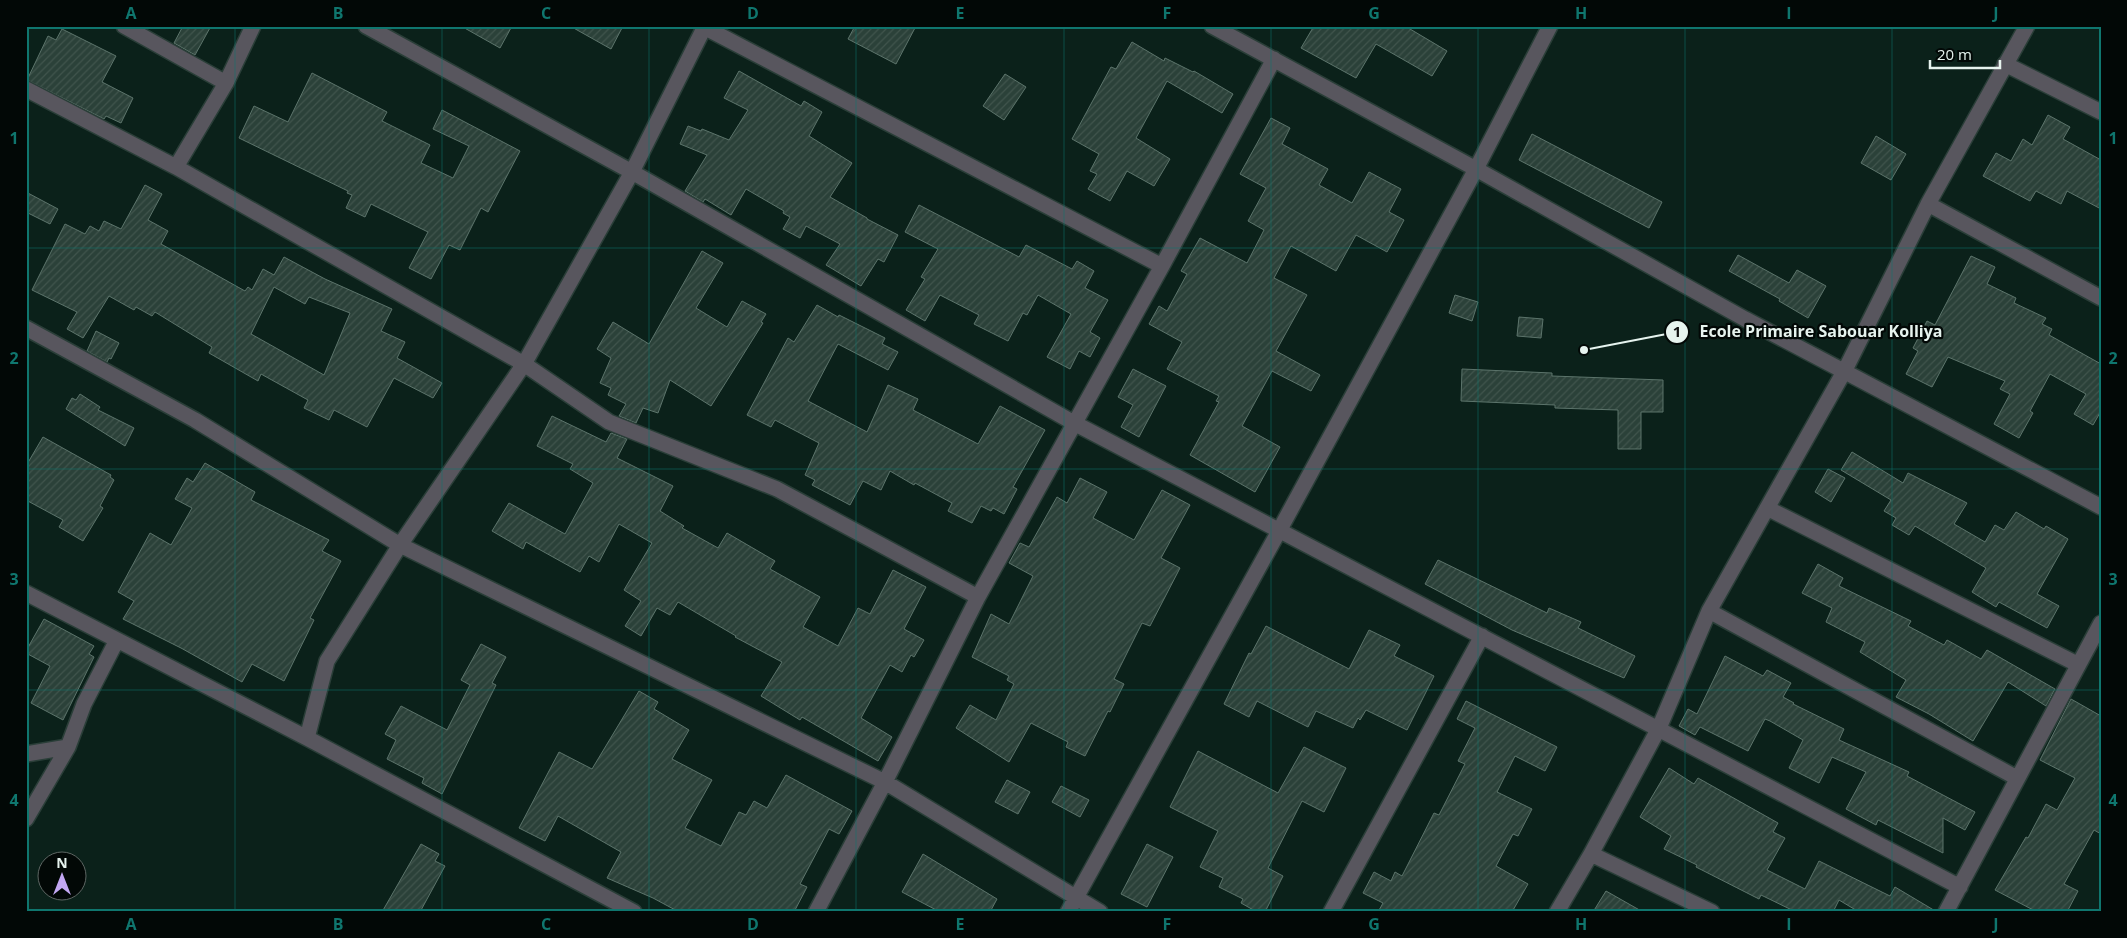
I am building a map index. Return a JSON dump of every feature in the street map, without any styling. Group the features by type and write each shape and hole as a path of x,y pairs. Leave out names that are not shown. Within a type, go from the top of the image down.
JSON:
{"street":[{"path":"124,26 226,83"},
{"path":"176,167 226,83 253,26"},
{"path":"366,26 632,172 1074,423 1960,887"},
{"path":"1212,26 1476,169 1745,319 1845,370 2101,507"},
{"path":"1068,912 1279,532 1476,169 1550,26"},
{"path":"1557,912 1591,854 1659,728 1709,611 1845,370 1928,204 2027,26"},
{"path":"307,738 328,661 400,545 524,364 632,172 704,27 1162,266"},
{"path":"816,912 885,782 978,597 1162,266 1274,59"},
{"path":"2005,64 2101,112"},
{"path":"26,89 176,167 524,364 609,422 776,489 978,597"},
{"path":"1928,204 2101,298"},
{"path":"26,328 195,420 400,545 885,782 1100,912"},
{"path":"1767,508 2077,664"},
{"path":"27,596 307,738 634,912"},
{"path":"1709,611 2017,778"},
{"path":"1946,912 2077,664 2101,623"},
{"path":"1331,912 1482,636"},
{"path":"26,819 68,747 84,704 117,640"},
{"path":"26,754 68,747"},
{"path":"1591,854 1712,912"}],"building":[{"path":"183,26 211,26 195,55 174,43"},
{"path":"461,26 512,26 500,48"},
{"path":"570,26 623,26 611,49"},
{"path":"855,26 916,26 896,64 848,39"},
{"path":"1314,26 1405,26 1447,51 1432,76 1376,44 1356,78 1301,48"},
{"path":"62,29 116,56 102,82 133,98 121,123 106,116 104,119 27,80 48,36 56,40"},
{"path":"1132,42 1164,61 1165,58 1194,71 1233,94 1222,113 1167,81 1136,138 1170,159 1154,186 1127,171 1110,201 1088,189 1097,174 1090,171 1099,154 1072,139 1111,67 1116,69"},
{"path":"739,71 801,106 804,101 822,112 809,136 852,163 830,197 898,235 884,262 878,259 861,286 826,265 840,244 806,226 800,238 783,229 790,217 783,213 784,211 746,189 731,215 705,199 703,202 685,191 707,155 680,144 688,126 701,131 702,129 729,140 748,110 724,98"},
{"path":"312,73 387,112 382,121 430,145 421,163 453,178 469,146 433,129 442,110 520,151 488,212 481,208 460,250 449,245 431,279 409,268 428,232 371,204 365,217 346,208 352,195 347,193 348,191 239,138 254,106 288,122"},
{"path":"1005,74 1026,87 1004,120 983,106"},
{"path":"2048,115 2070,127 2063,139 2101,160 2101,209 2067,191 2061,204 2036,191 2030,201 1983,176 1996,153 2011,161 2023,139 2032,145"},
{"path":"1271,118 1290,128 1282,144 1328,169 1319,185 1352,203 1369,172 1401,189 1389,212 1404,220 1387,252 1356,235 1336,271 1291,246 1274,278 1307,295 1276,351 1320,375 1311,391 1272,371 1242,426 1280,447 1255,492 1190,455 1219,402 1216,401 1219,396 1167,369 1182,342 1149,324 1159,306 1167,311 1187,274 1181,271 1200,238 1247,263 1264,230 1248,221 1266,188 1240,174"},
{"path":"1532,134 1662,202 1649,228 1519,160"},
{"path":"1876,136 1906,154 1891,180 1861,163"},
{"path":"145,185 162,194 148,220 168,231 161,244 245,291 248,287 252,290 263,269 274,275 284,257 325,279 392,309 381,331 405,342 397,358 442,383 433,398 394,378 367,427 334,410 329,420 304,408 308,400 261,374 258,381 209,353 212,347 155,312 152,316 136,307 134,310 109,296 83,338 67,329 77,312 32,290 65,224 85,234 90,226 99,231 104,221 121,229","holes":["274,287 305,304 309,297 350,313 324,375 251,334"]},
{"path":"26,192 58,209 50,224 26,212"},
{"path":"919,205 1019,257 1026,245 1072,269 1077,261 1094,271 1085,288 1108,300 1090,332 1100,338 1090,357 1079,351 1070,369 1047,357 1071,314 1038,295 1027,315 1023,313 1008,341 974,324 979,315 940,295 925,321 906,310 925,279 921,277 938,249 905,232"},
{"path":"702,251 723,263 696,308 727,327 742,301 766,314 761,322 763,323 711,406 670,380 658,413 643,408 636,423 619,416 626,404 608,395 611,388 600,383 611,358 597,349 613,322 649,344"},
{"path":"1738,255 1789,283 1797,270 1826,286 1808,318 1779,301 1780,299 1729,271"},
{"path":"1971,256 1995,267 1987,284 2016,298 2014,303 2046,318 2042,324 2052,329 2049,335 2101,364 2101,411 2093,425 2074,414 2086,394 2050,374 2030,411 2033,413 2019,438 1994,424 2010,394 2000,389 2005,381 1948,357 1932,387 1906,374 1918,351 1913,348 1927,321 1935,325"},
{"path":"1455,295 1478,302 1472,321 1449,313"},
{"path":"817,305 838,317 839,315 885,338 882,344 898,352 888,370 838,344 808,401 867,432 888,385 918,399 913,410 978,444 1000,406 1045,430 1013,487 1017,489 1004,514 993,508 991,511 981,506 972,523 948,511 952,503 890,471 881,490 863,481 850,505 812,485 815,480 805,475 819,443 775,420 771,427 747,415 788,338 794,342"},
{"path":"1519,317 1543,319 1541,338 1517,336"},
{"path":"96,331 119,343 111,359 109,358 107,362 87,351"},
{"path":"1133,369 1166,386 1139,437 1121,427 1133,405 1118,397"},
{"path":"1462,369 1552,373 1552,376 1663,380 1663,412 1641,412 1641,449 1618,449 1618,410 1555,408 1555,405 1461,401"},
{"path":"80,394 100,407 98,410 134,428 125,446 66,409 72,398 76,400"},
{"path":"552,416 606,442 611,433 627,439 617,458 673,486 660,511 684,526 682,528 718,548 727,533 775,561 770,569 820,597 803,627 838,646 858,608 870,614 893,570 926,587 904,629 924,640 914,657 911,655 902,672 890,665 861,718 892,737 878,761 802,717 800,720 761,696 782,662 735,637 678,602 670,615 657,608 641,636 625,626 641,601 624,590 652,543 619,524 599,562 589,556 580,572 526,542 523,549 492,531 509,503 565,534 593,483 570,469 573,464 537,446"},
{"path":"43,437 111,475 110,477 114,480 100,506 103,508 83,541 59,527 63,520 26,500 26,466"},
{"path":"1852,452 1903,483 1908,473 1967,503 1954,524 1985,542 1995,525 2004,530 2016,512 2044,529 2046,526 2068,539 2037,594 2059,606 2047,628 1999,602 1996,607 1972,592 1986,568 1915,526 1909,535 1892,525 1896,518 1884,511 1891,500 1841,470"},
{"path":"205,463 255,492 251,500 329,540 322,551 341,561 310,618 314,620 284,681 252,664 242,682 181,648 123,619 134,601 118,592 150,533 171,545 192,508 175,499 187,478 193,482"},
{"path":"1828,469 1845,478 1831,502 1815,492"},
{"path":"1080,478 1107,492 1093,518 1134,540 1162,490 1190,505 1161,558 1180,568 1150,626 1142,623 1114,679 1124,684 1085,756 1066,747 1068,742 1031,723 1009,762 956,728 970,705 996,720 1014,684 1007,680 1009,676 972,657 991,614 1009,624 1033,576 1009,563 1020,543 1029,547 1057,497 1067,503"},
{"path":"1438,560 1547,613 1549,608 1581,622 1578,628 1635,656 1624,678 1512,630 1425,584"},
{"path":"1818,564 1843,578 1839,586 1911,621 1908,626 1944,645 1947,640 1981,659 1987,650 2055,689 2046,706 2008,682 1973,741 1929,714 1896,697 1906,680 1860,652 1865,642 1826,622 1832,608 1802,593"},
{"path":"44,619 94,646 89,654 94,657 63,720 31,703 50,666 26,653"},
{"path":"1266,626 1349,669 1369,630 1400,645 1394,656 1434,676 1407,730 1366,710 1360,720 1358,718 1353,728 1316,711 1308,727 1257,701 1249,717 1224,704 1249,653 1251,654"},
{"path":"481,644 506,657 492,683 496,685 442,794 422,783 424,778 387,759 396,740 385,734 401,706 447,730 470,685 461,680"},
{"path":"1725,656 1763,676 1767,670 1791,683 1783,697 1793,704 1844,729 1839,740 1909,772 1907,776 1975,812 1965,830 1943,818 1943,853 1878,820 1876,825 1846,809 1866,772 1832,757 1819,783 1789,768 1803,740 1765,719 1748,751 1700,727 1695,735 1679,726 1688,709 1697,714"},
{"path":"639,691 658,702 654,709 689,730 672,759 712,780 685,828 721,846 739,812 746,815 754,801 767,808 786,775 852,811 839,834 829,829 800,884 807,887 794,912 679,912 653,898 607,878 621,852 558,816 545,841 519,828 559,752 592,769"},
{"path":"2071,699 2101,716 2101,834 2094,830 2064,884 2078,891 2067,912 2037,912 1995,890 2026,837 2028,838 2046,804 2057,810 2075,778 2040,760"},
{"path":"1466,701 1557,747 1545,771 1515,756 1497,792 1532,809 1518,836 1513,834 1496,866 1528,884 1512,912 1378,912 1383,903 1363,893 1374,872 1391,881 1395,872 1402,876 1434,813 1439,815 1465,764 1458,761 1475,728 1457,719"},
{"path":"1304,747 1346,768 1324,812 1302,801 1268,868 1283,876 1265,912 1257,912 1241,903 1243,899 1219,887 1223,878 1200,867 1218,831 1170,807 1198,751 1278,793"},
{"path":"1669,768 1694,784 1698,778 1778,823 1773,832 1785,838 1767,870 1805,889 1819,861 1890,896 1895,887 1937,912 1859,912 1839,900 1833,912 1796,912 1761,895 1759,899 1696,867 1697,865 1664,849 1671,836 1640,817"},
{"path":"1007,780 1030,792 1018,814 995,802"},
{"path":"1061,786 1089,800 1080,817 1052,802"},
{"path":"421,844 439,854 435,861 445,866 420,912 382,912"},
{"path":"1147,844 1173,857 1147,907 1121,894"},
{"path":"923,854 997,899 990,912 940,912 902,892"},
{"path":"1606,891 1643,912 1593,912"}],"place":[{"name":"Ecole Primaire Sabouar Kolliya","path":"1584,350"}]}
